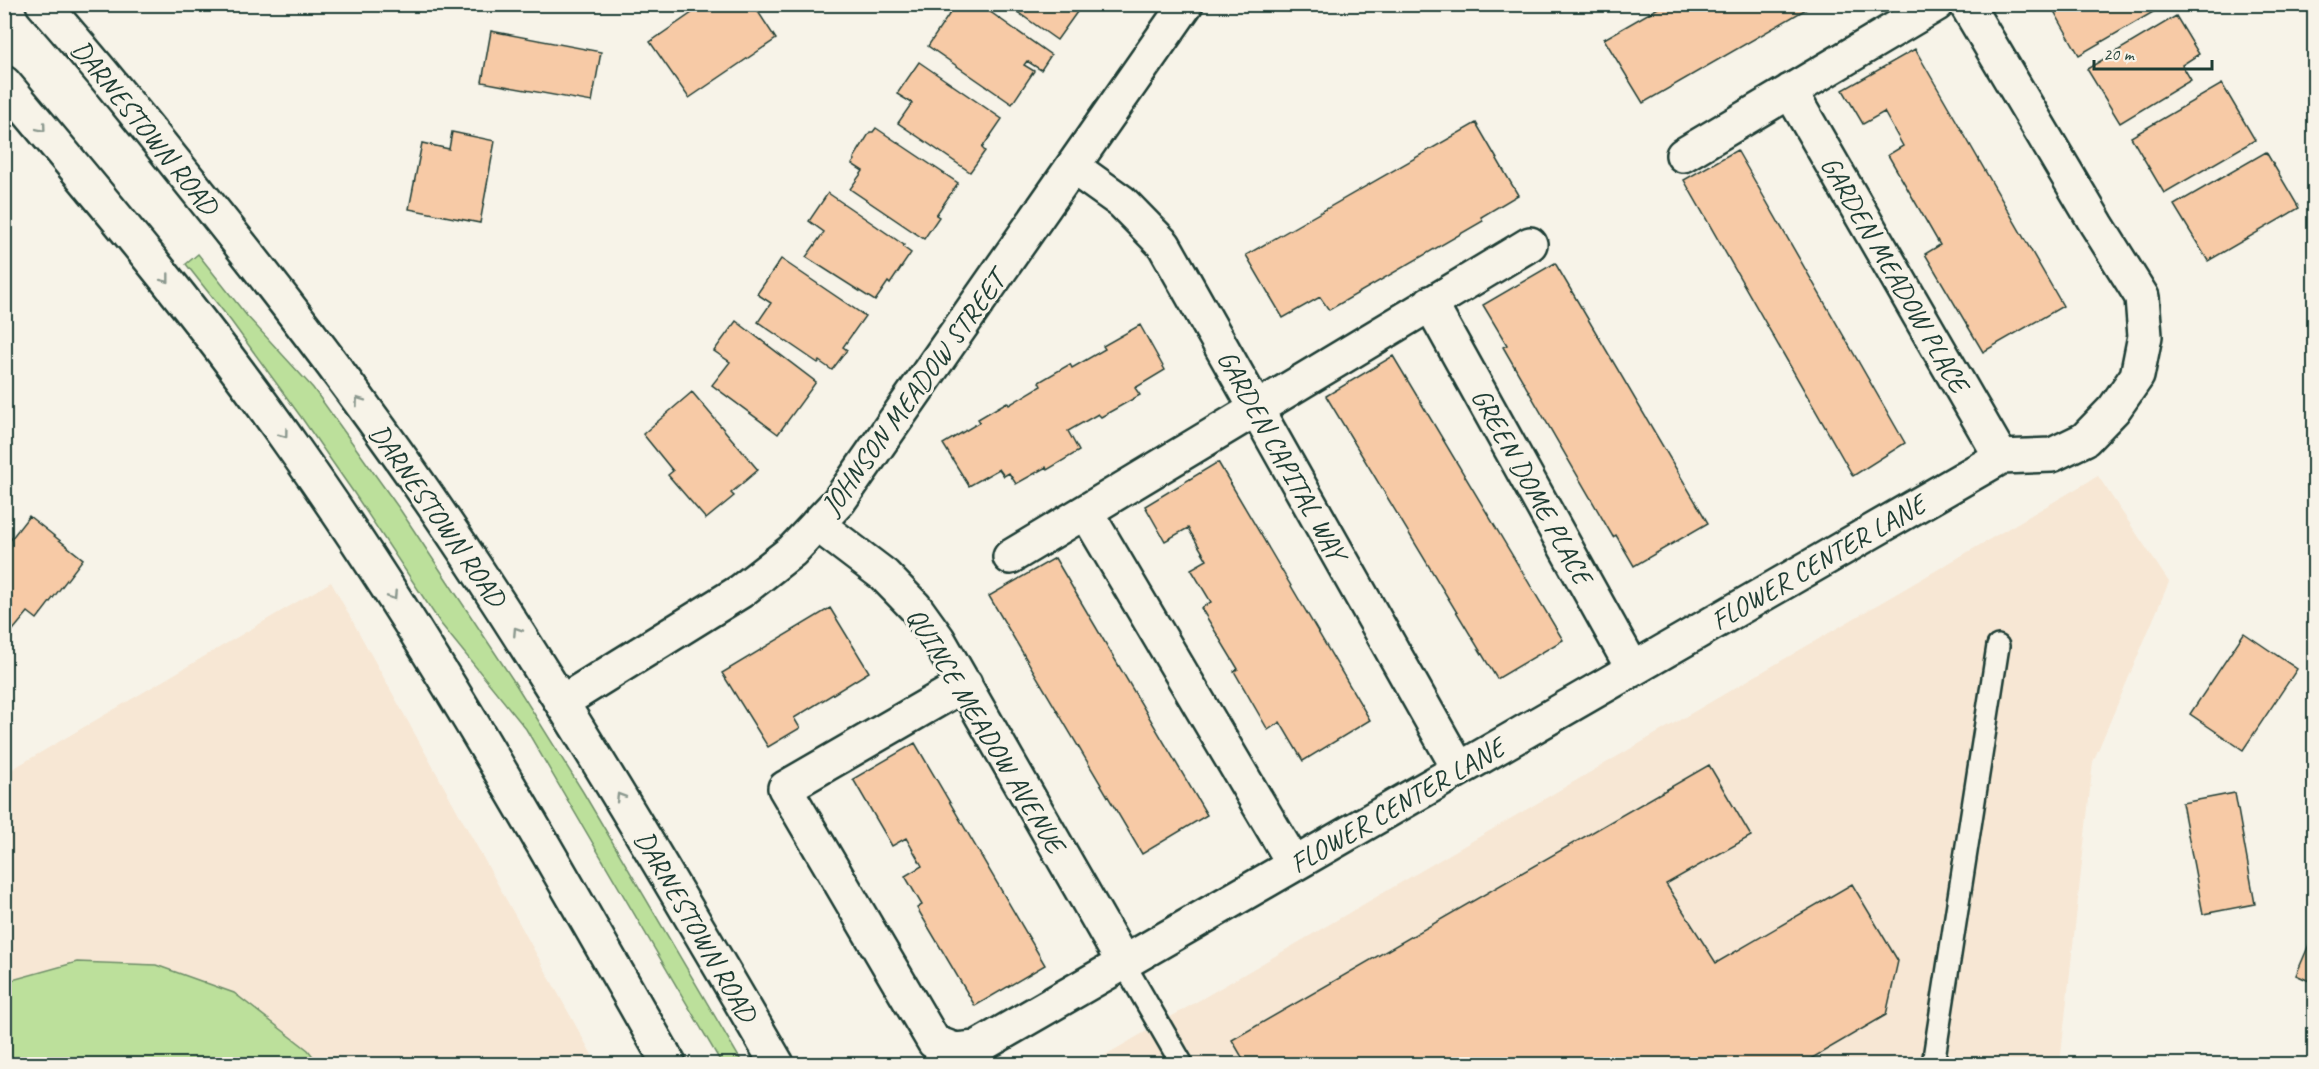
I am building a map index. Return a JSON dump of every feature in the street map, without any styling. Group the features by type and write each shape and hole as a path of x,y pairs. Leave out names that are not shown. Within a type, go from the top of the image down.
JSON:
{"street":[{"name":"DARNESTOWN ROAD","path":"43,4 135,113 306,328 474,564 638,826 777,1065"},
{"name":"JOHNSON MEADOW STREET","path":"562,702 741,591 792,551 839,501 1186,4"},
{"path":"1683,155 1937,4"},
{"name":"FLOWER CENTER LANE","path":"1123,962 2001,458 2052,455 2085,439 2114,409 2137,376 2145,336 2142,297 1966,4"},
{"path":"4,83 109,207 219,346 298,453 392,595 459,702 669,1065"},
{"name":"GARDEN MEADOW PLACE","path":"1790,91 2001,458"},
{"name":"GARDEN CAPITAL WAY","path":"1073,167 1122,202 1164,245 1459,769"},
{"path":"1010,556 1530,244"},
{"name":"GREEN DOME PLACE","path":"1431,303 1633,669"},
{"path":"1086,512 1294,864"},
{"name":"QUINCE MEADOW AVENUE","path":"818,524 884,575 915,607 938,639 1123,962"},
{"path":"964,684 785,788 934,1042 955,1050 976,1048 1123,962"}],"lane":[{"path":"1933,1065 1998,646"},
{"path":"1123,962 1182,1065"}],"shaded area":[{"path":"2098,476 2169,582 2093,762 2060,1064 1090,1064"},
{"path":"331,582 597,1064 5,1064 4,774"}],"green space":[{"path":"198,254 247,316 313,388 401,511 513,680 583,792 743,1064 722,1064 526,729 441,624 301,417 186,264"},
{"path":"77,962 156,965 234,993 308,1050 319,1064 5,1064 5,982"}],"building":[{"path":"705,4 753,4 776,39 689,98 650,42"},
{"path":"956,4 979,4 1051,55 1041,70 1027,61 1024,65 1034,71 1012,104 928,46"},
{"path":"1006,4 1081,4 1082,5 1057,40"},
{"path":"1665,4 1815,4 1643,103 1604,39"},
{"path":"2050,4 2167,4 2079,55"},
{"path":"2176,16 2199,54 2182,65 2191,80 2120,123 2087,69"},
{"path":"491,31 601,52 592,102 482,82"},
{"path":"1915,49 2063,306 1983,352 1925,254 1940,245 1888,155 1903,146 1884,112 1863,124 1843,90"},
{"path":"919,62 1002,119 982,148 985,151 970,172 898,123 912,103 897,94"},
{"path":"2222,84 2255,140 2164,193 2131,137"},
{"path":"1476,123 1518,195 1481,217 1483,221 1329,310 1320,297 1283,318 1246,255"},
{"path":"876,128 958,183 936,215 939,217 924,239 850,189 863,171 852,164 854,158 870,132"},
{"path":"452,132 495,141 480,223 409,209 422,143 449,149"},
{"path":"1737,150 1905,443 1853,476 1684,180"},
{"path":"2266,152 2299,208 2208,261 2174,205"},
{"path":"828,193 904,245 903,247 911,253 875,301 806,257 824,232 809,221"},
{"path":"781,259 865,316 843,347 847,350 832,370 758,322 771,303 757,294"},
{"path":"1555,263 1708,523 1634,566 1616,535 1613,537 1503,347 1507,345 1483,305"},
{"path":"736,321 816,382 778,434 712,385 730,362 714,351"},
{"path":"1140,325 1165,370 1135,388 1140,395 1101,417 1098,414 1068,431 1079,451 1047,470 1046,467 1016,484 1009,473 1004,476 999,469 969,486 943,444 980,422 978,419 1007,402 1009,405 1041,386 1039,382 1070,364 1072,368 1105,349 1103,346"},
{"path":"1393,356 1563,640 1497,679 1326,396"},
{"path":"692,392 758,470 731,493 734,496 706,519 668,475 673,471 643,434"},
{"path":"1218,462 1370,720 1303,761 1280,722 1268,730 1234,671 1238,669 1201,608 1211,602 1191,569 1207,560 1188,528 1165,541 1145,506"},
{"path":"29,516 83,559 37,619 28,612 4,641 4,548"},
{"path":"1055,558 1207,815 1142,854 989,596"},
{"path":"830,608 869,672 794,718 800,728 768,747 722,673"},
{"path":"2244,633 2297,669 2243,750 2190,714"},
{"path":"915,743 1045,965 975,1006 917,908 922,905 905,876 922,866 906,838 892,846 853,779"},
{"path":"1709,765 1751,836 1666,884 1716,963 1852,884 1898,961 1886,1015 1802,1064 1246,1064 1232,1040"},
{"path":"2235,793 2255,904 2203,914 2182,803"},
{"path":"2314,933 2314,983 2296,975"}]}
